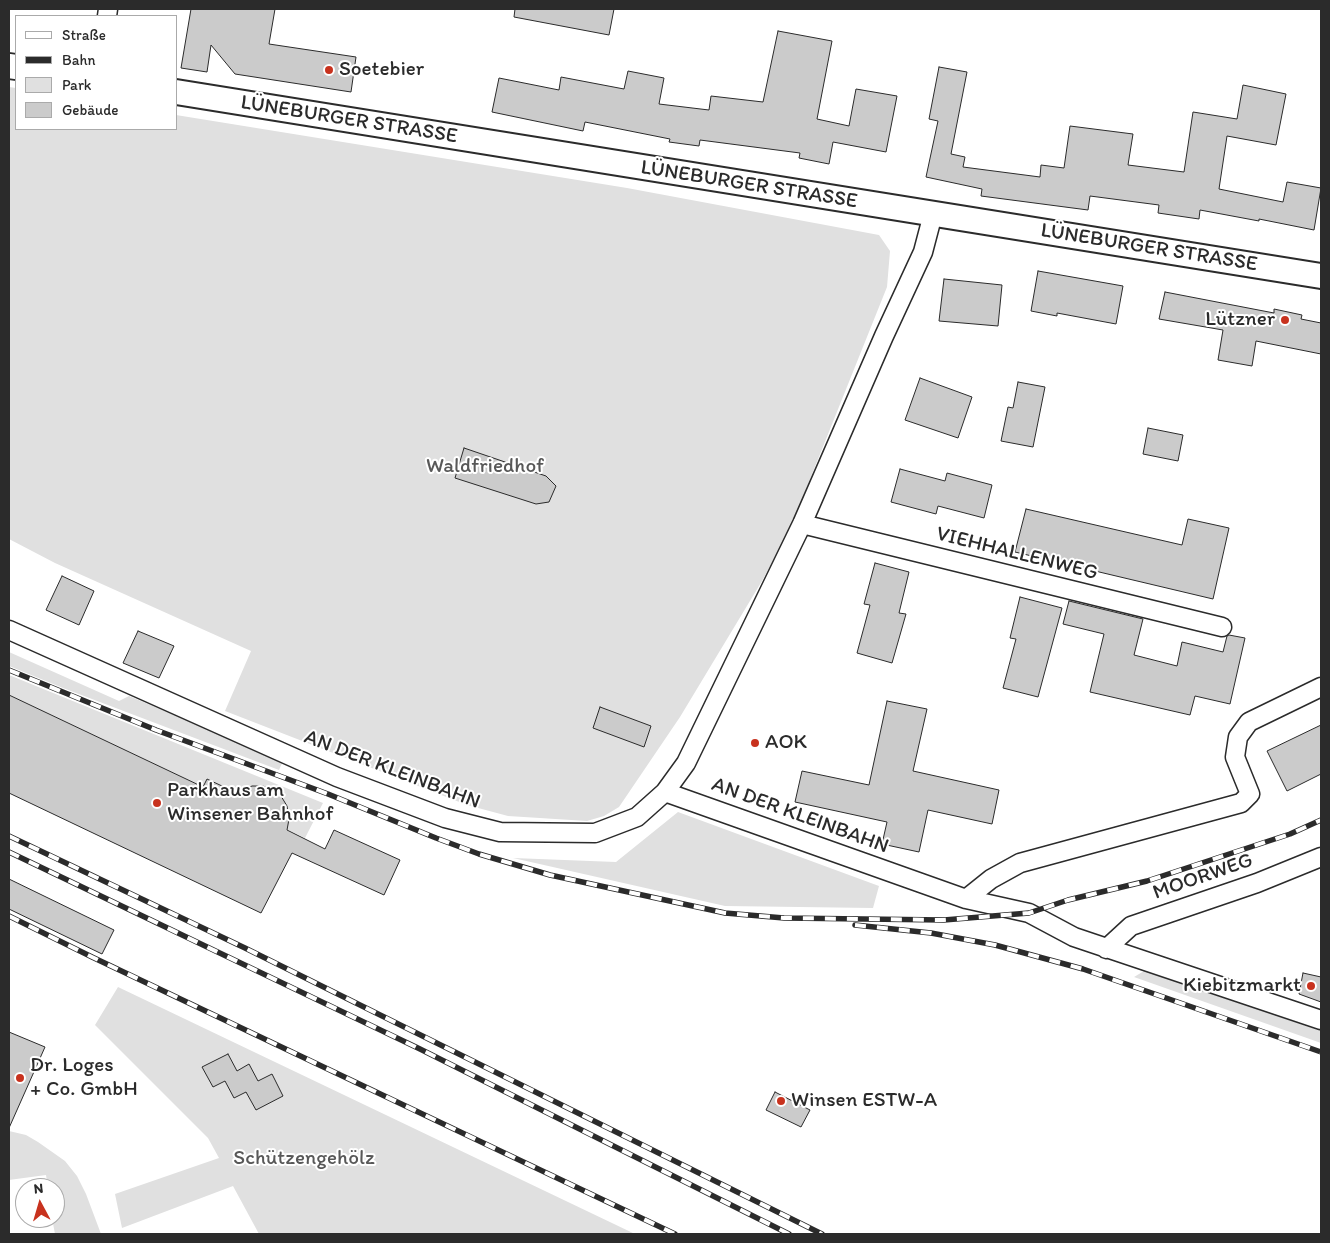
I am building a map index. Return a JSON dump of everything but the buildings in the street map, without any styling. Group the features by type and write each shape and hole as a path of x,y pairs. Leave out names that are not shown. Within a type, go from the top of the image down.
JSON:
{"main road":[{"name":"LÜNEBURGER STRASSE","path":"178,92 1321,276"}],"street":[{"path":"665,792 686,763 802,524 923,252 933,214"},
{"name":"VIEHHALLENWEG","path":"802,524 1222,627"},
{"name":"AN DER KLEINBAHN","path":"9,630 337,777 445,818 500,832 595,833 637,817 665,792 966,899 1029,913 1074,938 1321,1020"},
{"path":"966,899 991,879 1020,862 1240,803 1250,794 1235,757 1238,737 1249,722 1321,687"},
{"name":"MOORWEG","path":"1106,949 1132,926 1257,883 1321,858"}],"green space":[{"name":"Waldfriedhof","path":"9,87 15,88 15,130 178,130 178,115 627,188 879,235 890,251 887,287 792,524 762,581 680,717 619,807 604,816 587,821 508,816 467,805 225,711 251,651 55,563 9,539"},
{"path":"9,652 119,701 129,696 283,761 279,770 63,688 9,666"},
{"path":"9,675 323,803 305,838 286,829 289,812 284,800 277,792 258,785 246,788 238,793 207,779 203,787 9,695"},
{"path":"678,812 879,886 873,908 725,906 513,858 616,862"},
{"path":"1144,971 1321,1031 1321,1043 1134,977"},
{"name":"Schützengehölz","path":"118,987 635,1234 259,1234 233,1186 122,1228 115,1194 219,1158 208,1138 95,1025"},
{"path":"9,1131 26,1135 65,1161 77,1176 86,1194 101,1234 55,1234 54,1228 65,1228 65,1178 46,1178 46,1175 9,1180"}],"railway":[{"path":"9,670 156,730 328,794 479,854 550,875 725,913 784,918 944,920 1029,913 1068,900 1147,881 1290,834 1321,820"},
{"path":"9,836 245,948 822,1234"},
{"path":"9,852 420,1049 789,1234"},
{"path":"9,916 675,1234"},
{"path":"855,925 931,933 995,945 1083,969 1321,1052"}],"place":[{"name":"Soetebier","path":"329,70"},
{"name":"Lützner","path":"1285,320"},
{"name":"AOK","path":"755,743"},
{"name":"Parkhaus am Winsener Bahnhof","path":"157,803"},
{"name":"Kiebitzmarkt","path":"1311,986"},
{"name":"Dr. Loges + Co. GmbH","path":"20,1078"},
{"name":"Winsen ESTW-A","path":"781,1101"}]}
